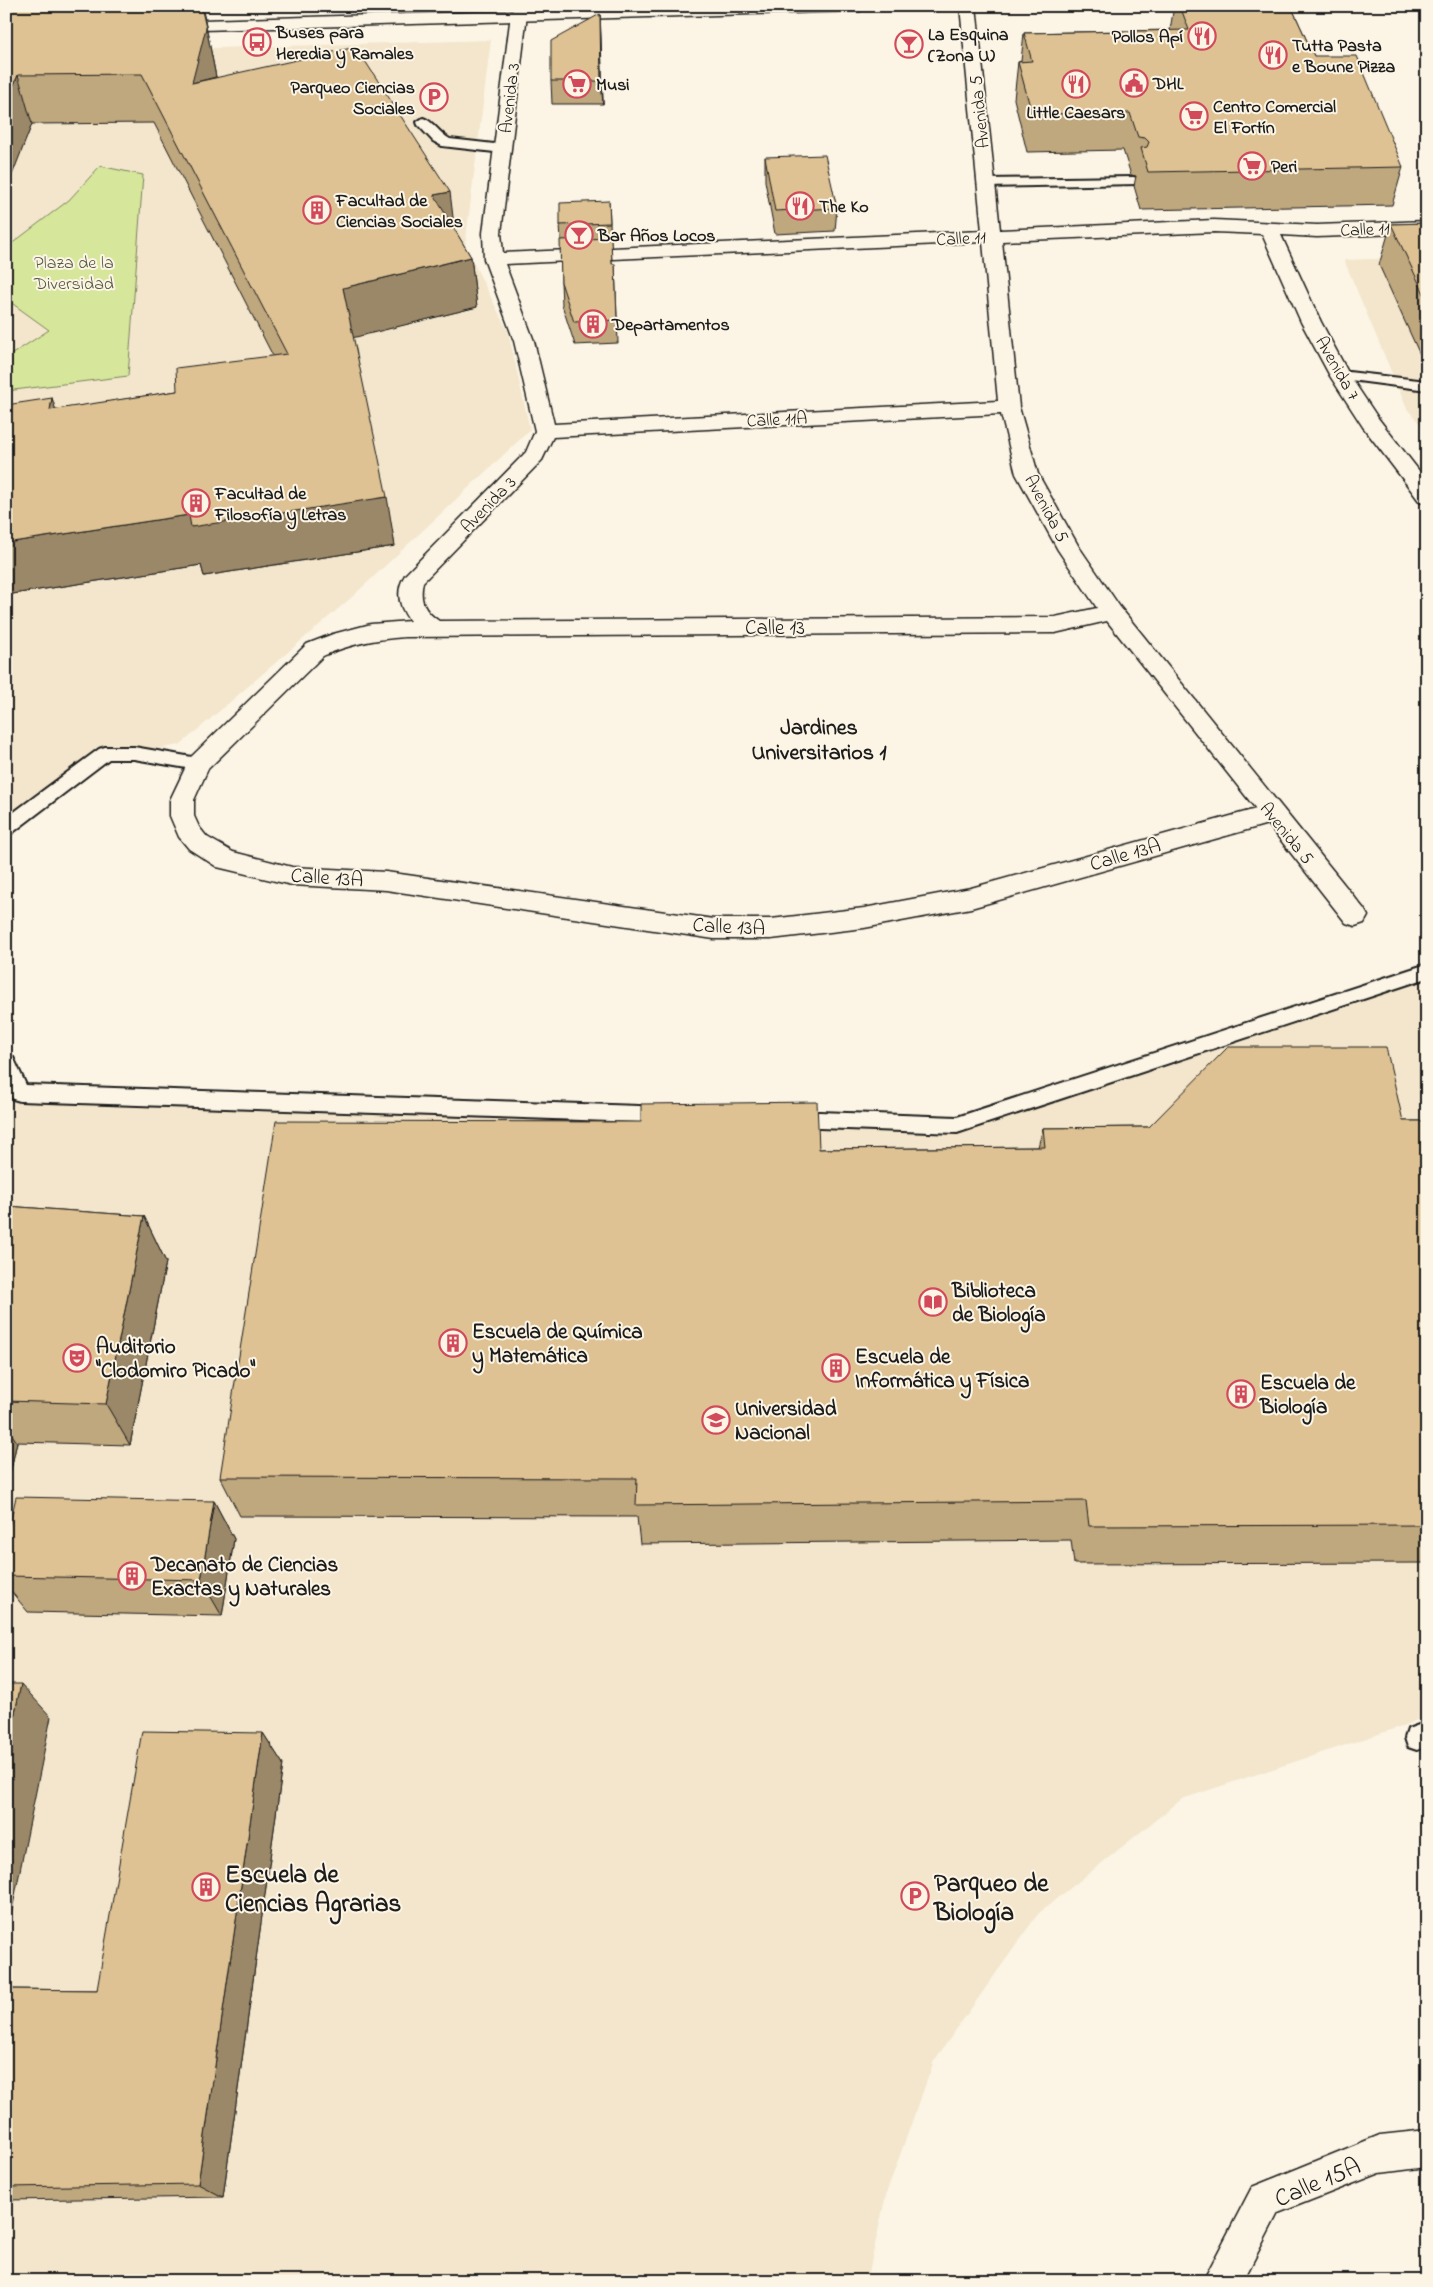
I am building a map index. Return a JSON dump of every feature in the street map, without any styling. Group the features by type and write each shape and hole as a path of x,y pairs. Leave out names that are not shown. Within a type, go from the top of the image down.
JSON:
{"street":[{"path":"153,26 520,10 860,6"},
{"name":"Avenida 5","path":"968,6 1009,407 1027,474 1069,550 1112,612 1354,916"},
{"name":"Avenida 3","path":"436,630 422,621 412,609 409,594 414,580 535,455 545,430 524,341 494,259 492,233 520,10"},
{"name":"Calle 11","path":"494,259 1214,226 1317,231 1427,227"},
{"name":"Avenida 7","path":"1269,228 1309,318 1340,375 1381,438 1427,496"},
{"name":"Calle 11A","path":"545,430 1009,407"},
{"name":"Calle 13","path":"436,630 1055,625 1112,612"},
{"path":"198,764 315,650 341,639 371,632 436,630"},
{"name":"Calle 13A","path":"198,764 182,800 182,816 188,831 206,849 226,860 292,876 386,881 714,929 771,929 864,918 971,898 1271,814"},
{"name":"Calle 15A","path":"1222,2281 1265,2200 1380,2154 1427,2148"}],"lane":[{"path":"423,122 438,138 447,143 503,148"},
{"path":"986,183 1133,181"},
{"path":"1340,375 1427,386"},
{"path":"6,828 105,753 134,753 198,764"},
{"path":"777,1119 957,1125 1427,971"},
{"path":"6,1063 20,1092 688,1116"}],"shaded area":[{"path":"491,40 465,246 508,331 530,430 352,597 180,745 134,753 105,753 6,828 6,54"},
{"path":"1427,257 1427,432 1407,409 1344,260"},
{"name":"Universidad Nacional","path":"1427,971 1427,1716 1400,1727 1182,1799 1038,1914 934,2061 887,2191 867,2281 6,2281 6,1063 20,1093 957,1125"}],"green space":[{"name":"Plaza de la Diversidad","path":"100,166 143,175 128,376 6,391 6,358 49,330 6,299 6,248 69,200"}],"building":[{"path":"6,6 201,6 206,28 192,83 356,47 450,192 434,195 471,257 343,288 387,497 191,527 189,515 6,543 6,405 52,398 50,410 177,391 176,368 287,354 142,74 18,75 6,103"},
{"path":"1180,6 1291,6 1314,56 1357,56 1403,167 1148,172 1141,148 1147,147 1149,142 1145,138 1138,137 1130,113 1032,114 1018,62 1032,61 1024,33 1189,30"},
{"path":"600,14 601,81 551,81 551,41"},
{"path":"825,155 837,208 775,211 765,157"},
{"path":"609,201 610,223 560,225 560,203"},
{"path":"1427,223 1427,300 1391,224"},
{"path":"611,238 612,264 615,264 617,320 574,322 561,282 560,240"},
{"path":"1228,1047 1386,1047 1403,1121 1427,1121 1427,1525 1089,1526 1086,1501 636,1505 637,1478 220,1477 276,1121 641,1122 641,1104 817,1102 819,1149 1045,1147 1043,1128 1149,1127"},
{"name":"Auditorio \"Clodomiro Picado\"","path":"6,1206 144,1216 106,1404 6,1401"},
{"path":"16,1497 214,1501 201,1580 6,1576 6,1540"},
{"path":"6,1684 21,1684 6,1755"},
{"name":"Escuela de Ciencias Agrarias","path":"142,1731 263,1733 198,2184 6,2187 6,1989 97,1990"}],"place":[{"name":"Pollos Apí","path":"1202,36"},
{"name":"Buses para Heredia y Ramales","path":"257,42"},
{"name":"La Esquina (Zona U)","path":"909,44"},
{"name":"Tutta Pasta e Boune Pizza","path":"1273,55"},
{"name":"DHL","path":"1134,83"},
{"name":"Musi","path":"577,84"},
{"name":"Little Caesars","path":"1076,84"},
{"name":"Parqueo Ciencias Sociales","path":"434,97"},
{"name":"Centro Comercial El Fortín","path":"1194,116"},
{"name":"Peri","path":"1252,166"},
{"name":"The Ko","path":"800,206"},
{"name":"Facultad de Ciencias Sociales","path":"317,210"},
{"name":"Bar Años Locos","path":"579,235"},
{"name":"Departamentos","path":"593,324"},
{"name":"Facultad de Filosofía y Letras","path":"196,503"},
{"name":"Biblioteca de Biología","path":"933,1302"},
{"name":"Escuela de Química y Matemática","path":"453,1343"},
{"name":"Auditorio \"Clodomiro Picado\"","path":"77,1358"},
{"name":"Escuela de Informática y Física","path":"836,1368"},
{"name":"Escuela de Biología","path":"1241,1394"},
{"name":"Universidad Nacional","path":"716,1420"},
{"name":"Decanato de Ciencias Exactas y Naturales","path":"132,1576"},
{"name":"Escuela de Ciencias Agrarias","path":"206,1887"},
{"name":"Parqueo de Biología","path":"915,1896"}],"district":[{"name":"Jardines Universitarios 1","path":"819,738"}]}
